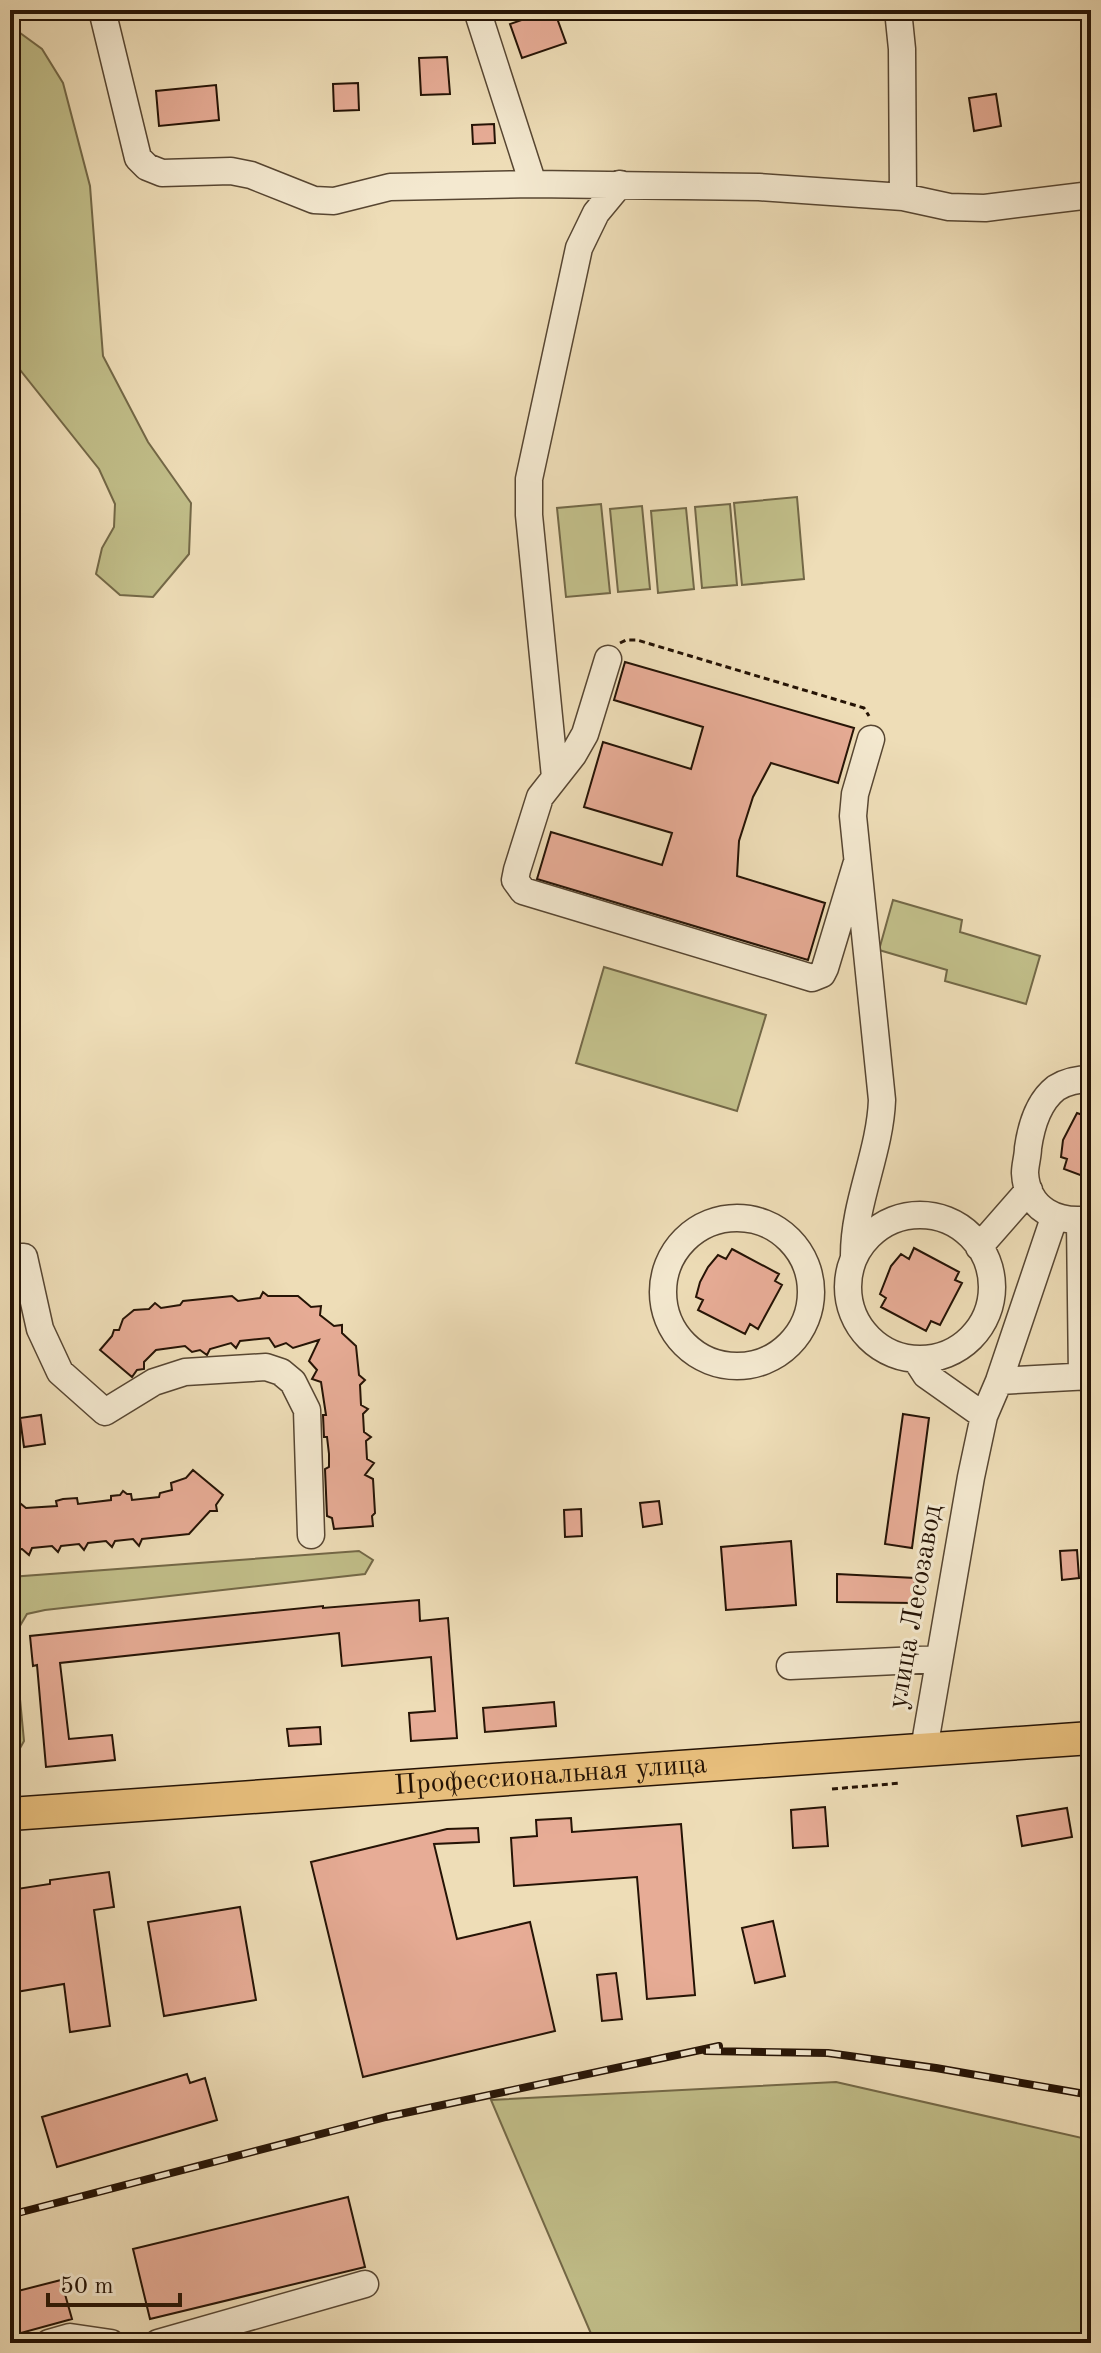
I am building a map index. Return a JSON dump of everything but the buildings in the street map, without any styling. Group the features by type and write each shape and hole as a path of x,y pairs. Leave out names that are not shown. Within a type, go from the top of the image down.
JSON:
{"main road":[{"name":"Профессиональная улица","path":"10,1814 1091,1738"}],"street":[{"path":"102,10 138,158 147,167 162,173 231,171 251,175 314,200 334,201 390,187 533,184 759,187 903,197 949,207 985,208 1091,195"},
{"path":"477,10 533,184"},
{"path":"898,10 902,49 903,197"},
{"path":"555,777 529,515 529,479 579,248 596,213 620,184"},
{"path":"608,659 585,734 537,803 515,880 523,891 807,977 817,977 825,968 857,862"},
{"path":"854,1255 873,1231 894,1219 919,1214 949,1220 971,1235 986,1256 992,1280 988,1313 969,1341 945,1356 917,1361 893,1355 864,1335 852,1315 846,1288 854,1255 856,1221 878,1135 882,1100 854,805 871,739"},
{"path":"999,1381 1087,1376 1075,1219 1039,1206 1029,1190 1025,1173 1031,1130 1042,1104 1053,1090 1070,1081 1091,1079"},
{"path":"979,1247 1029,1190"},
{"path":"737,1217 763,1221 793,1242 809,1270 811,1286 809,1315 797,1338 774,1359 739,1368 710,1362 681,1343 664,1310 666,1267 679,1245 698,1228 723,1219 737,1217"},
{"name":"улица Лесозавод","path":"924,1749 984,1416 1075,1219"},
{"path":"10,1257 24,1257 40,1329 60,1372 105,1412 154,1382 185,1372 266,1367 281,1372 293,1382 307,1410 311,1535"},
{"path":"811,1286 846,1288"},
{"path":"917,1361 926,1375 984,1416"},
{"path":"790,1666 939,1659"},
{"path":"158,2343 365,2284"},
{"path":"49,2343 70,2337 111,2343"}],"path":[{"path":"608,659 617,644 637,640 864,708 871,723 871,739"},
{"path":"832,1789 901,1783"}],"shaded area":[{"path":"10,10 13,10 16,30 42,49 63,83 90,186 103,356 148,442 191,503 189,554 153,597 120,595 96,574 102,548 114,527 115,504 99,469 13,361 10,352"},
{"path":"797,497 804,579 742,585 734,503"},
{"path":"601,504 610,593 566,597 557,508"},
{"path":"730,504 737,585 702,588 695,507"},
{"path":"642,506 650,589 618,592 610,509"},
{"path":"686,508 694,589 658,593 651,511"},
{"path":"893,900 962,920 960,932 1040,956 1026,1004 945,981 947,970 879,950"},
{"path":"604,967 766,1015 737,1111 576,1063"},
{"path":"359,1551 373,1560 365,1574 27,1614 14,1636 24,1741 10,1761 10,1577"},
{"path":"836,2082 1091,2140 1091,2343 595,2343 491,2100"}],"railway":[{"path":"10,2215 386,2117 719,2046"},
{"path":"706,2051 828,2053 1091,2095"}]}
